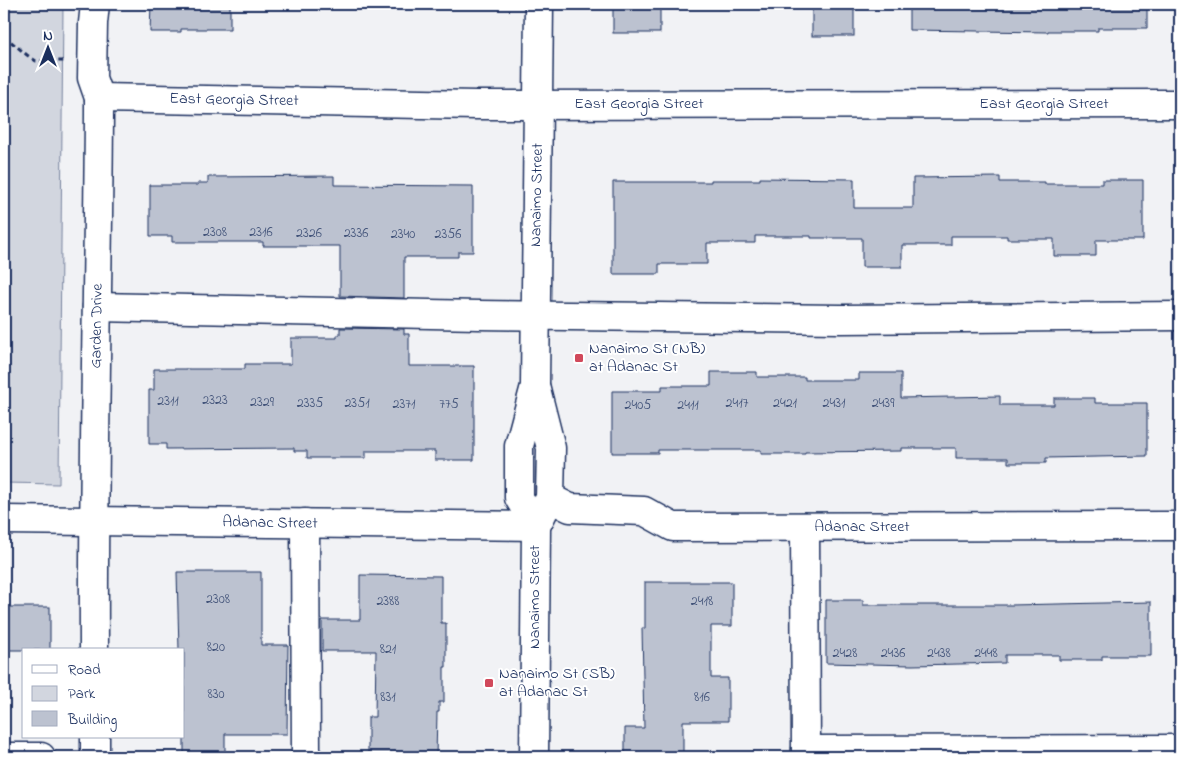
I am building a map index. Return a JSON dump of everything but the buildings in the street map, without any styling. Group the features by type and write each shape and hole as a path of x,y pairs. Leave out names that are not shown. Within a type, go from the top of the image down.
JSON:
{"street":[{"name":"Garden Drive","path":"94,648 93,521 98,307 98,98 92,78 95,4"},
{"name":"Nanaimo Street","path":"534,757 536,526 550,498 550,448 535,386 539,4"},
{"name":"East Georgia Street","path":"98,98 538,105 1180,104"},
{"path":"98,307 841,319 1180,316"},
{"name":"Nanaimo Street","path":"535,386 520,446 519,498 536,526"},
{"name":"Adanac Street","path":"550,498 570,508 644,511 673,528 1180,526"},
{"name":"Adanac Street","path":"4,520 536,526"},
{"path":"305,523 306,757"},
{"path":"805,528 806,754 1180,749"},
{"path":"95,738 95,757"},
{"path":"4,757 40,757"}],"path":[{"path":"4,36 36,61 67,61"}],"green space":[{"path":"4,4 63,4 59,484 4,483"}],"place":[{"name":"Nanaimo St (NB) at Adanac St","path":"579,358"},
{"name":"Nanaimo St (SB) at Adanac St","path":"489,683"}]}
